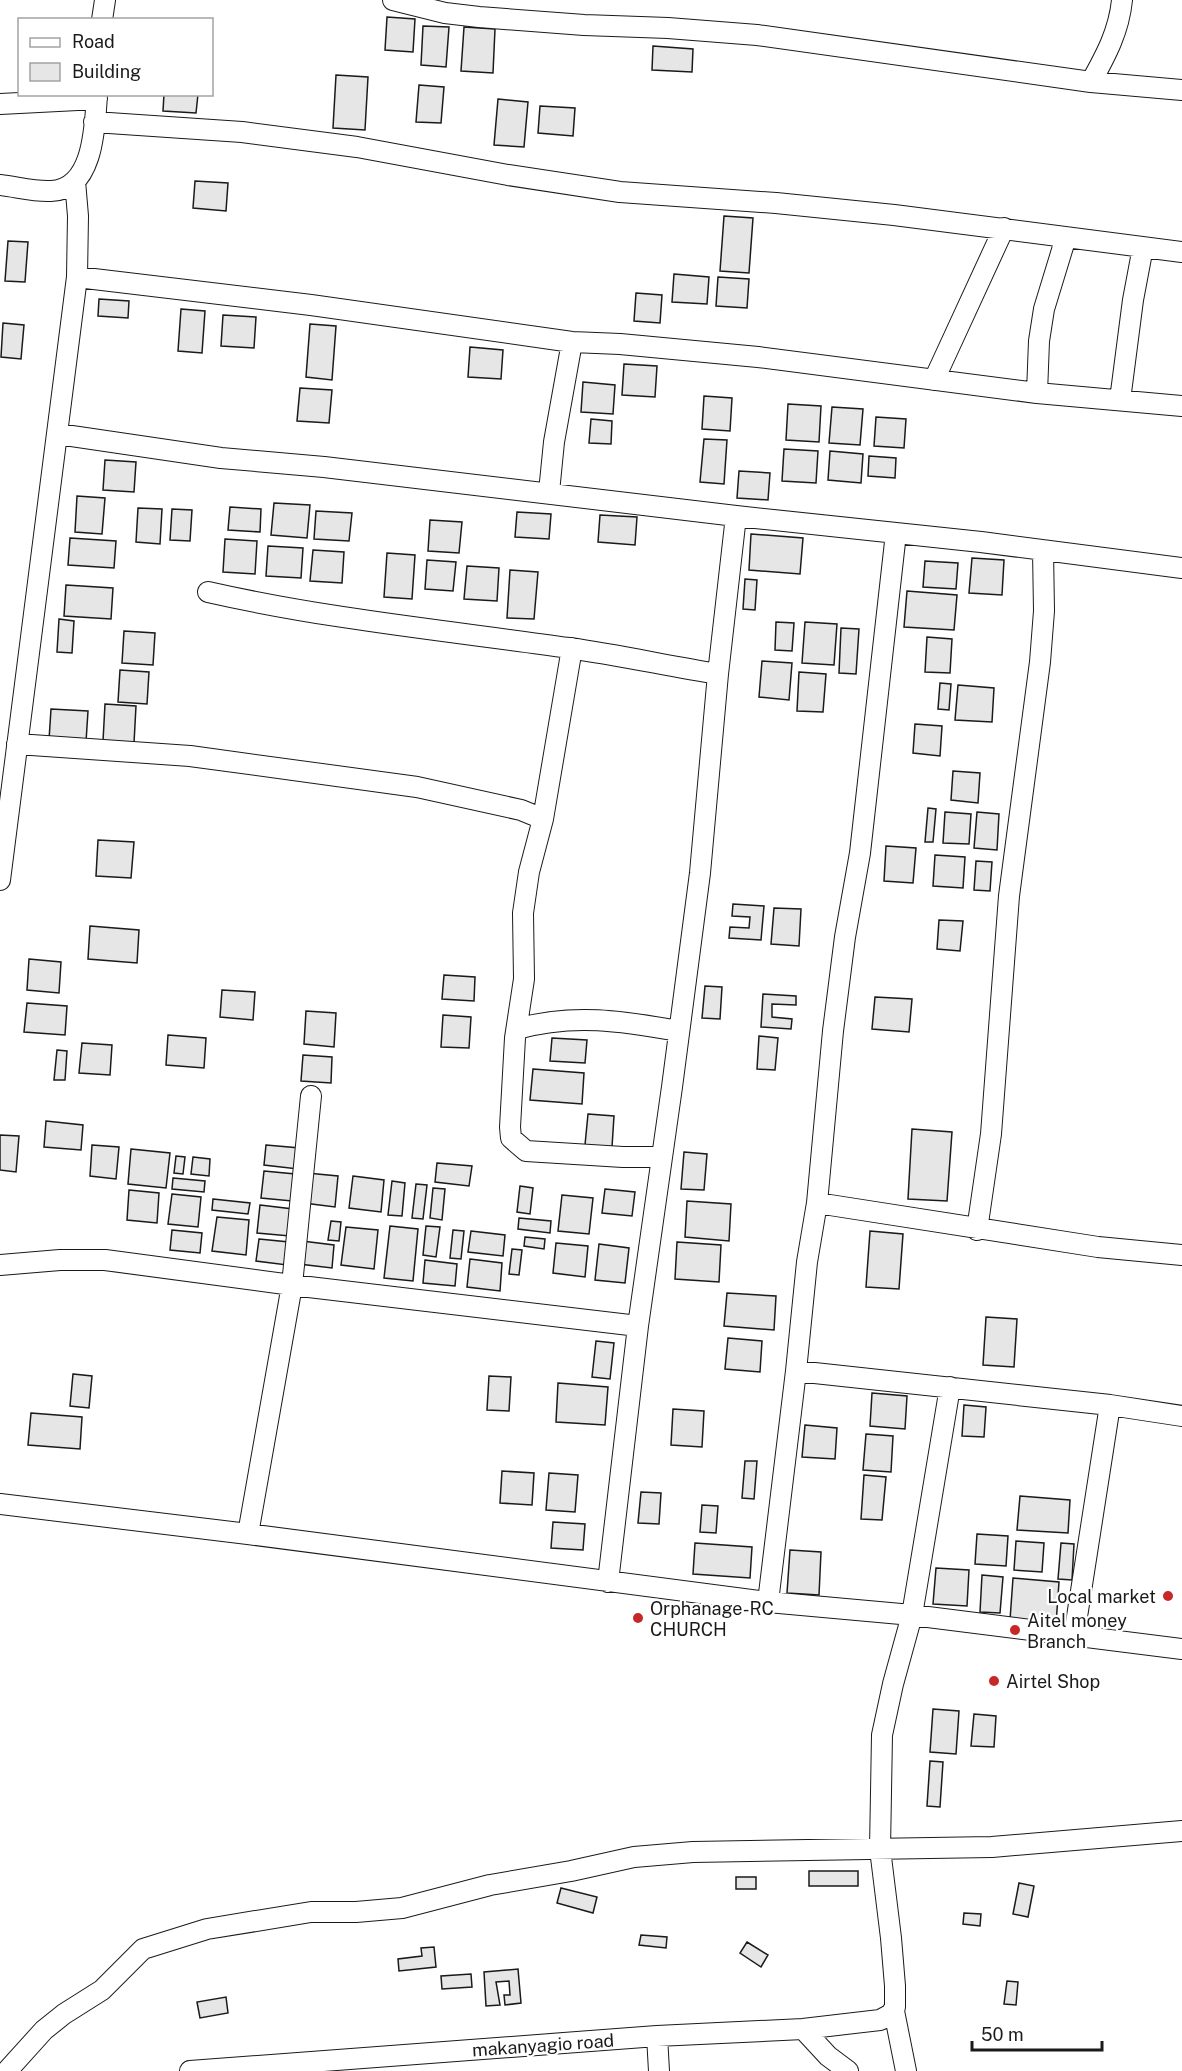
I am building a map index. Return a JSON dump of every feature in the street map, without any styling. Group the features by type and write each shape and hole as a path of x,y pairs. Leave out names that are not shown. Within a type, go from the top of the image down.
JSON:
{"street":[{"path":"102,18 105,0"},
{"path":"393,0 445,13 479,17 757,35 1090,82 1182,90"},
{"path":"1090,82 1115,37 1120,21 1122,0"},
{"path":"0,104 97,97 91,153 75,181 67,187 52,191 0,185"},
{"path":"94,122 242,132 357,147 508,175 620,192 776,203 1004,228 1182,252"},
{"path":"0,880 77,277 78,216 75,181"},
{"path":"934,380 1004,228"},
{"path":"1037,393 1044,309 1066,237"},
{"path":"1120,400 1143,247"},
{"path":"77,277 311,305 572,342 620,344 758,357 1037,393 1182,406"},
{"path":"549,492 554,442 572,342"},
{"path":"58,434 221,458 549,492 1182,568"},
{"path":"608,1581 638,1326 700,873 718,674 736,516"},
{"path":"768,1602 807,1262 817,1203 835,1019 845,938 860,853 896,533"},
{"path":"977,1230 991,1134 1009,896 1040,662 1044,611 1043,550"},
{"path":"208,592 251,602 384,624 572,648 718,674"},
{"path":"572,648 543,819 529,872 523,913 524,979 517,1029 510,1127 512,1138 526,1151 662,1157"},
{"path":"17,744 190,756 417,787 521,810 543,819"},
{"path":"517,1029 540,1022 572,1019 620,1021 679,1031"},
{"path":"248,1534 292,1285 311,1096"},
{"path":"817,1203 977,1230 1098,1247 1182,1255"},
{"path":"0,1264 105,1260 292,1285 638,1326"},
{"path":"796,1371 1110,1405 1182,1416"},
{"path":"906,2071 894,2011 895,1986 891,1938 880,1849 882,1735 912,1615 950,1387"},
{"path":"1074,1636 1110,1405"},
{"path":"0,1504 768,1602 912,1615 1182,1649"},
{"path":"8,2071 44,2030 64,2014 102,1990 142,1949 207,1929 311,1912 356,1912 402,1908 490,1885 634,1857 693,1852 1023,1845 1182,1831"},
{"name":"makanyagio road","path":"190,2071 435,2062 657,2036 803,2029 880,2020 894,2011"},
{"path":"803,2029 828,2056 848,2071"},
{"path":"657,2036 658,2071"}],"building":[{"path":"387,17 415,19 413,52 385,50"},
{"path":"423,26 449,27 446,67 421,65"},
{"path":"464,27 495,29 493,73 461,71"},
{"path":"653,46 693,49 692,72 652,70"},
{"path":"336,75 368,77 365,130 333,128"},
{"path":"419,85 444,87 441,123 416,122"},
{"path":"164,96 198,96 196,113 163,111"},
{"path":"498,99 528,102 524,147 494,145"},
{"path":"540,106 575,108 573,136 538,133"},
{"path":"195,181 228,183 226,211 193,208"},
{"path":"724,216 753,218 749,273 720,271"},
{"path":"8,241 28,242 25,282 5,281"},
{"path":"674,274 709,277 707,304 672,302"},
{"path":"718,277 749,279 747,308 716,306"},
{"path":"636,293 662,295 660,323 634,321"},
{"path":"99,299 129,301 128,318 98,316"},
{"path":"181,309 205,311 202,353 178,351"},
{"path":"223,315 256,317 254,348 221,346"},
{"path":"3,323 24,325 21,359 1,357"},
{"path":"310,324 336,326 332,380 306,377"},
{"path":"470,347 503,350 501,379 468,377"},
{"path":"624,364 657,366 655,397 622,395"},
{"path":"583,382 615,385 613,414 581,412"},
{"path":"300,388 332,390 329,423 297,421"},
{"path":"704,396 732,398 730,431 702,429"},
{"path":"788,404 821,406 819,442 786,440"},
{"path":"832,407 863,409 860,445 829,443"},
{"path":"876,417 906,419 904,448 874,446"},
{"path":"591,419 612,421 611,444 589,443"},
{"path":"704,439 727,440 724,484 700,482"},
{"path":"784,449 818,451 816,483 782,481"},
{"path":"830,451 863,454 861,483 828,480"},
{"path":"869,456 896,458 895,478 868,476"},
{"path":"105,460 136,462 134,492 103,490"},
{"path":"739,471 770,473 768,500 737,498"},
{"path":"77,496 105,498 102,534 75,532"},
{"path":"274,503 310,505 307,538 271,535"},
{"path":"230,507 261,509 260,532 228,530"},
{"path":"138,508 162,509 160,544 136,542"},
{"path":"172,509 192,510 190,541 170,540"},
{"path":"316,511 352,513 349,541 314,539"},
{"path":"517,512 551,514 549,539 515,537"},
{"path":"600,515 637,517 635,545 598,542"},
{"path":"430,520 462,522 459,553 428,551"},
{"path":"751,534 803,538 800,574 749,570"},
{"path":"70,538 116,541 114,568 68,565"},
{"path":"225,539 257,541 255,574 223,572"},
{"path":"268,546 303,548 301,578 266,576"},
{"path":"313,550 344,552 342,583 310,581"},
{"path":"387,553 415,555 412,599 384,597"},
{"path":"972,558 1004,560 1002,595 969,593"},
{"path":"427,560 456,562 453,591 425,589"},
{"path":"925,561 958,563 956,589 923,587"},
{"path":"467,566 499,568 497,601 464,599"},
{"path":"510,570 538,572 534,619 507,618"},
{"path":"745,579 757,580 755,610 743,609"},
{"path":"66,585 113,588 111,619 64,616"},
{"path":"907,591 957,595 954,630 904,627"},
{"path":"59,619 74,621 72,653 57,652"},
{"path":"776,622 794,623 792,651 775,650"},
{"path":"805,622 837,624 834,665 802,663"},
{"path":"841,628 859,629 856,674 839,673"},
{"path":"124,631 155,633 153,665 122,663"},
{"path":"927,637 952,639 950,673 925,672"},
{"path":"762,661 792,663 789,700 759,697"},
{"path":"120,670 149,672 147,704 118,702"},
{"path":"799,672 826,674 823,712 797,711"},
{"path":"940,683 951,684 949,710 938,709"},
{"path":"958,685 994,688 992,722 955,720"},
{"path":"105,704 136,706 134,743 103,741"},
{"path":"51,709 88,711 86,742 49,740"},
{"path":"915,724 942,726 940,756 913,753"},
{"path":"953,771 980,773 978,803 951,800"},
{"path":"928,808 936,809 933,842 925,842"},
{"path":"945,812 971,814 969,844 943,843"},
{"path":"977,812 999,814 997,850 974,848"},
{"path":"98,840 134,842 131,878 96,876"},
{"path":"886,846 916,848 913,883 884,881"},
{"path":"935,855 965,857 963,888 933,886"},
{"path":"976,861 992,862 990,891 974,890"},
{"path":"733,904 764,906 761,940 729,938 730,927 749,928 750,917 732,916"},
{"path":"774,908 801,909 799,946 771,944"},
{"path":"939,920 963,921 960,951 937,949"},
{"path":"90,926 139,930 137,963 88,959"},
{"path":"29,959 61,962 59,993 27,990"},
{"path":"444,975 475,977 474,1001 442,999"},
{"path":"705,986 722,987 720,1019 702,1018"},
{"path":"222,990 255,992 253,1020 220,1017"},
{"path":"763,994 796,996 796,1005 772,1004 772,1017 792,1019 791,1029 761,1027"},
{"path":"875,997 912,999 909,1032 872,1029"},
{"path":"27,1003 67,1006 65,1035 24,1032"},
{"path":"306,1011 336,1013 334,1047 304,1044"},
{"path":"443,1015 471,1017 469,1048 441,1047"},
{"path":"168,1035 206,1038 204,1068 166,1065"},
{"path":"759,1036 778,1038 775,1070 757,1069"},
{"path":"552,1038 587,1040 585,1063 550,1061"},
{"path":"82,1043 112,1045 110,1075 79,1073"},
{"path":"57,1050 67,1051 65,1080 54,1080"},
{"path":"303,1055 332,1057 331,1083 301,1081"},
{"path":"533,1069 584,1073 582,1104 530,1100"},
{"path":"588,1114 614,1116 612,1147 585,1145"},
{"path":"46,1121 83,1125 81,1150 44,1147"},
{"path":"912,1129 952,1132 947,1201 908,1199"},
{"path":"0,1135 19,1136 16,1172 0,1170"},
{"path":"92,1145 119,1147 116,1179 90,1176"},
{"path":"266,1145 300,1148 298,1169 264,1165"},
{"path":"131,1149 170,1153 166,1188 128,1184"},
{"path":"684,1152 707,1154 704,1190 681,1189"},
{"path":"176,1156 185,1157 183,1174 174,1173"},
{"path":"193,1157 210,1159 209,1176 191,1174"},
{"path":"437,1163 472,1166 469,1186 435,1182"},
{"path":"264,1171 295,1174 292,1201 261,1198"},
{"path":"307,1173 338,1176 335,1207 304,1203"},
{"path":"353,1176 384,1180 381,1212 349,1208"},
{"path":"173,1178 205,1181 204,1192 172,1189"},
{"path":"392,1181 405,1183 402,1216 388,1215"},
{"path":"416,1184 427,1185 423,1219 412,1218"},
{"path":"520,1186 533,1188 530,1214 517,1212"},
{"path":"433,1188 445,1189 442,1220 430,1218"},
{"path":"605,1189 635,1192 632,1216 602,1213"},
{"path":"129,1190 159,1193 157,1223 127,1220"},
{"path":"172,1194 201,1197 198,1227 168,1224"},
{"path":"562,1195 593,1198 589,1234 558,1231"},
{"path":"213,1199 250,1203 248,1214 212,1210"},
{"path":"687,1201 731,1204 729,1241 685,1237"},
{"path":"260,1205 293,1209 290,1236 257,1233"},
{"path":"217,1217 249,1220 246,1255 212,1251"},
{"path":"519,1218 551,1221 550,1233 518,1229"},
{"path":"331,1221 341,1222 339,1241 328,1240"},
{"path":"390,1226 418,1229 413,1281 384,1278"},
{"path":"426,1226 440,1227 436,1257 423,1255"},
{"path":"346,1227 378,1230 374,1269 341,1265"},
{"path":"172,1230 202,1233 200,1253 170,1250"},
{"path":"453,1230 464,1231 461,1259 450,1258"},
{"path":"471,1231 505,1235 503,1256 468,1252"},
{"path":"870,1231 903,1234 899,1289 866,1287"},
{"path":"525,1237 545,1239 544,1249 524,1246"},
{"path":"259,1239 289,1242 287,1265 256,1261"},
{"path":"302,1241 334,1245 332,1268 299,1264"},
{"path":"677,1242 721,1245 719,1282 675,1279"},
{"path":"556,1243 588,1246 585,1277 553,1273"},
{"path":"599,1244 629,1248 625,1283 595,1280"},
{"path":"512,1249 522,1250 519,1275 509,1274"},
{"path":"470,1259 502,1263 500,1291 467,1287"},
{"path":"425,1260 457,1264 455,1286 423,1283"},
{"path":"727,1293 776,1296 774,1330 724,1326"},
{"path":"986,1317 1017,1319 1014,1367 983,1365"},
{"path":"728,1338 762,1341 760,1372 725,1369"},
{"path":"596,1341 614,1343 610,1379 592,1377"},
{"path":"73,1374 92,1376 89,1408 70,1406"},
{"path":"489,1376 511,1377 509,1411 487,1410"},
{"path":"558,1383 608,1387 605,1425 556,1422"},
{"path":"872,1393 907,1396 905,1429 870,1426"},
{"path":"964,1405 986,1407 984,1437 962,1436"},
{"path":"673,1409 704,1411 702,1447 671,1445"},
{"path":"31,1413 82,1417 80,1449 28,1445"},
{"path":"805,1425 837,1428 835,1459 802,1457"},
{"path":"866,1434 893,1436 891,1472 863,1470"},
{"path":"745,1461 757,1461 754,1499 742,1498"},
{"path":"502,1471 534,1473 532,1505 500,1503"},
{"path":"549,1473 578,1475 575,1512 546,1510"},
{"path":"864,1475 886,1477 882,1520 861,1519"},
{"path":"641,1492 661,1493 659,1524 638,1523"},
{"path":"1020,1496 1070,1500 1068,1533 1017,1530"},
{"path":"702,1505 718,1506 716,1533 700,1532"},
{"path":"553,1522 585,1524 583,1550 551,1548"},
{"path":"977,1534 1008,1536 1006,1566 975,1564"},
{"path":"1016,1541 1044,1543 1042,1572 1014,1570"},
{"path":"695,1543 752,1547 750,1578 693,1574"},
{"path":"1061,1543 1074,1544 1072,1580 1058,1579"},
{"path":"790,1550 821,1552 819,1595 787,1593"},
{"path":"936,1568 969,1570 967,1606 933,1604"},
{"path":"982,1575 1003,1577 1000,1613 980,1612"},
{"path":"1013,1578 1059,1582 1056,1624 1010,1620"},
{"path":"933,1709 959,1711 956,1754 930,1752"},
{"path":"974,1714 996,1716 994,1747 971,1746"},
{"path":"930,1761 943,1762 940,1807 927,1806"},
{"path":"809,1871 858,1871 858,1886 809,1886"},
{"path":"736,1877 756,1877 756,1889 736,1889"},
{"path":"1019,1883 1034,1886 1028,1917 1013,1914"},
{"path":"561,1888 597,1897 593,1913 557,1903"},
{"path":"964,1913 981,1914 980,1926 963,1924"},
{"path":"641,1935 667,1937 666,1948 639,1945"},
{"path":"747,1942 768,1955 761,1967 740,1953"},
{"path":"434,1947 436,1967 399,1971 398,1959 422,1956 421,1948"},
{"path":"518,1969 521,2003 505,2005 504,1995 510,1995 509,1981 496,1982 500,2005 486,2006 484,1972"},
{"path":"471,1974 472,1987 442,1989 441,1976"},
{"path":"1007,1981 1018,1982 1016,2005 1004,2004"},
{"path":"226,1997 228,2013 200,2018 197,2002"}],"place":[{"name":"Local market","path":"1168,1596"},
{"name":"Orphanage-RC CHURCH","path":"638,1618"},
{"name":"Aitel money Branch","path":"1015,1630"},
{"name":"Airtel Shop","path":"994,1681"}]}
